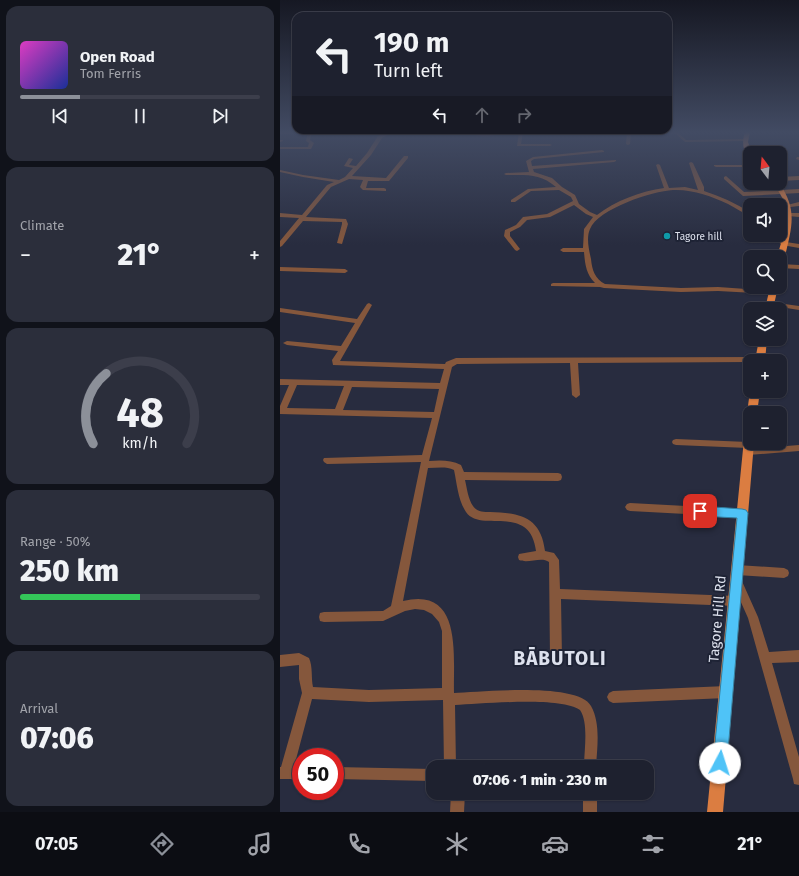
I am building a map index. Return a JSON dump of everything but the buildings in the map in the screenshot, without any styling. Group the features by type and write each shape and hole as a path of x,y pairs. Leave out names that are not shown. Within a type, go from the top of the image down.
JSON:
{"main road":[{"path":"782,191 790,205 790,215 783,250"},
{"name":"Tagore Hill Rd","path":"715,812 748,450"}],"street":[{"path":"280,244 329,186 348,176 353,170"},
{"path":"348,176 387,180 395,170"},
{"path":"506,174 531,170 548,178 573,196 575,202 588,213 598,217"},
{"path":"660,170 667,189"},
{"path":"694,170 701,186 701,192"},
{"path":"280,171 339,181"},
{"path":"726,178 743,194 799,191"},
{"path":"787,179 799,178"},
{"path":"366,179 363,188 384,190"},
{"path":"514,200 530,190 560,188"},
{"path":"599,285 593,279 589,268 587,229 598,217 613,206 651,192 667,189 701,192 721,198 743,210"},
{"path":"517,248 507,236 507,231 518,226 525,218 548,216 575,202"},
{"path":"790,205 799,204"},
{"path":"280,215 291,215 302,218 344,220 345,224 340,243"},
{"path":"790,215 799,215"},
{"path":"782,242 784,244 799,246"},
{"path":"563,250 587,250"},
{"path":"787,266 799,267"},
{"path":"280,269 345,271"},
{"path":"553,285 599,285 681,290 718,288 743,289"},
{"path":"368,305 342,349 336,363 339,365 448,367"},
{"path":"787,308 799,308"},
{"path":"280,310 359,321"},
{"path":"287,343 342,349"},
{"path":"396,610 425,462 449,364 462,360 743,360"},
{"path":"574,360 576,395"},
{"path":"280,382 444,386"},
{"path":"294,383 281,411 437,415"},
{"path":"338,412 350,384"},
{"path":"676,442 743,448"},
{"path":"787,448 799,448"},
{"path":"327,460 425,462 454,465 458,468 468,506 472,512 480,515 510,518 531,526 541,540 542,555"},
{"path":"460,476 558,477"},
{"path":"630,507 742,513"},
{"path":"523,557 542,555 550,556 554,560 556,658"},
{"path":"784,573 737,576 753,617 799,779"},
{"path":"555,594 734,601"},
{"path":"324,617 375,617 389,614 396,610 415,604 424,605 436,610 444,619 447,631 450,760"},
{"path":"764,658 799,656"},
{"path":"280,661 299,659 305,662 305,679 308,693 283,773"},
{"path":"613,697 726,692"},
{"path":"308,693 369,696 541,696 555,697 578,702 584,706 588,713 590,723 590,760"},
{"path":"344,774 426,775"},
{"path":"457,812 458,800"},
{"path":"590,800 590,812"}],"place":[{"name":"Tagore hill","path":"667,236"}],"district":[{"name":"BĀBUTOLI","path":"560,658"}],"route":[{"path":"700,511 742,513 720,763"}]}
